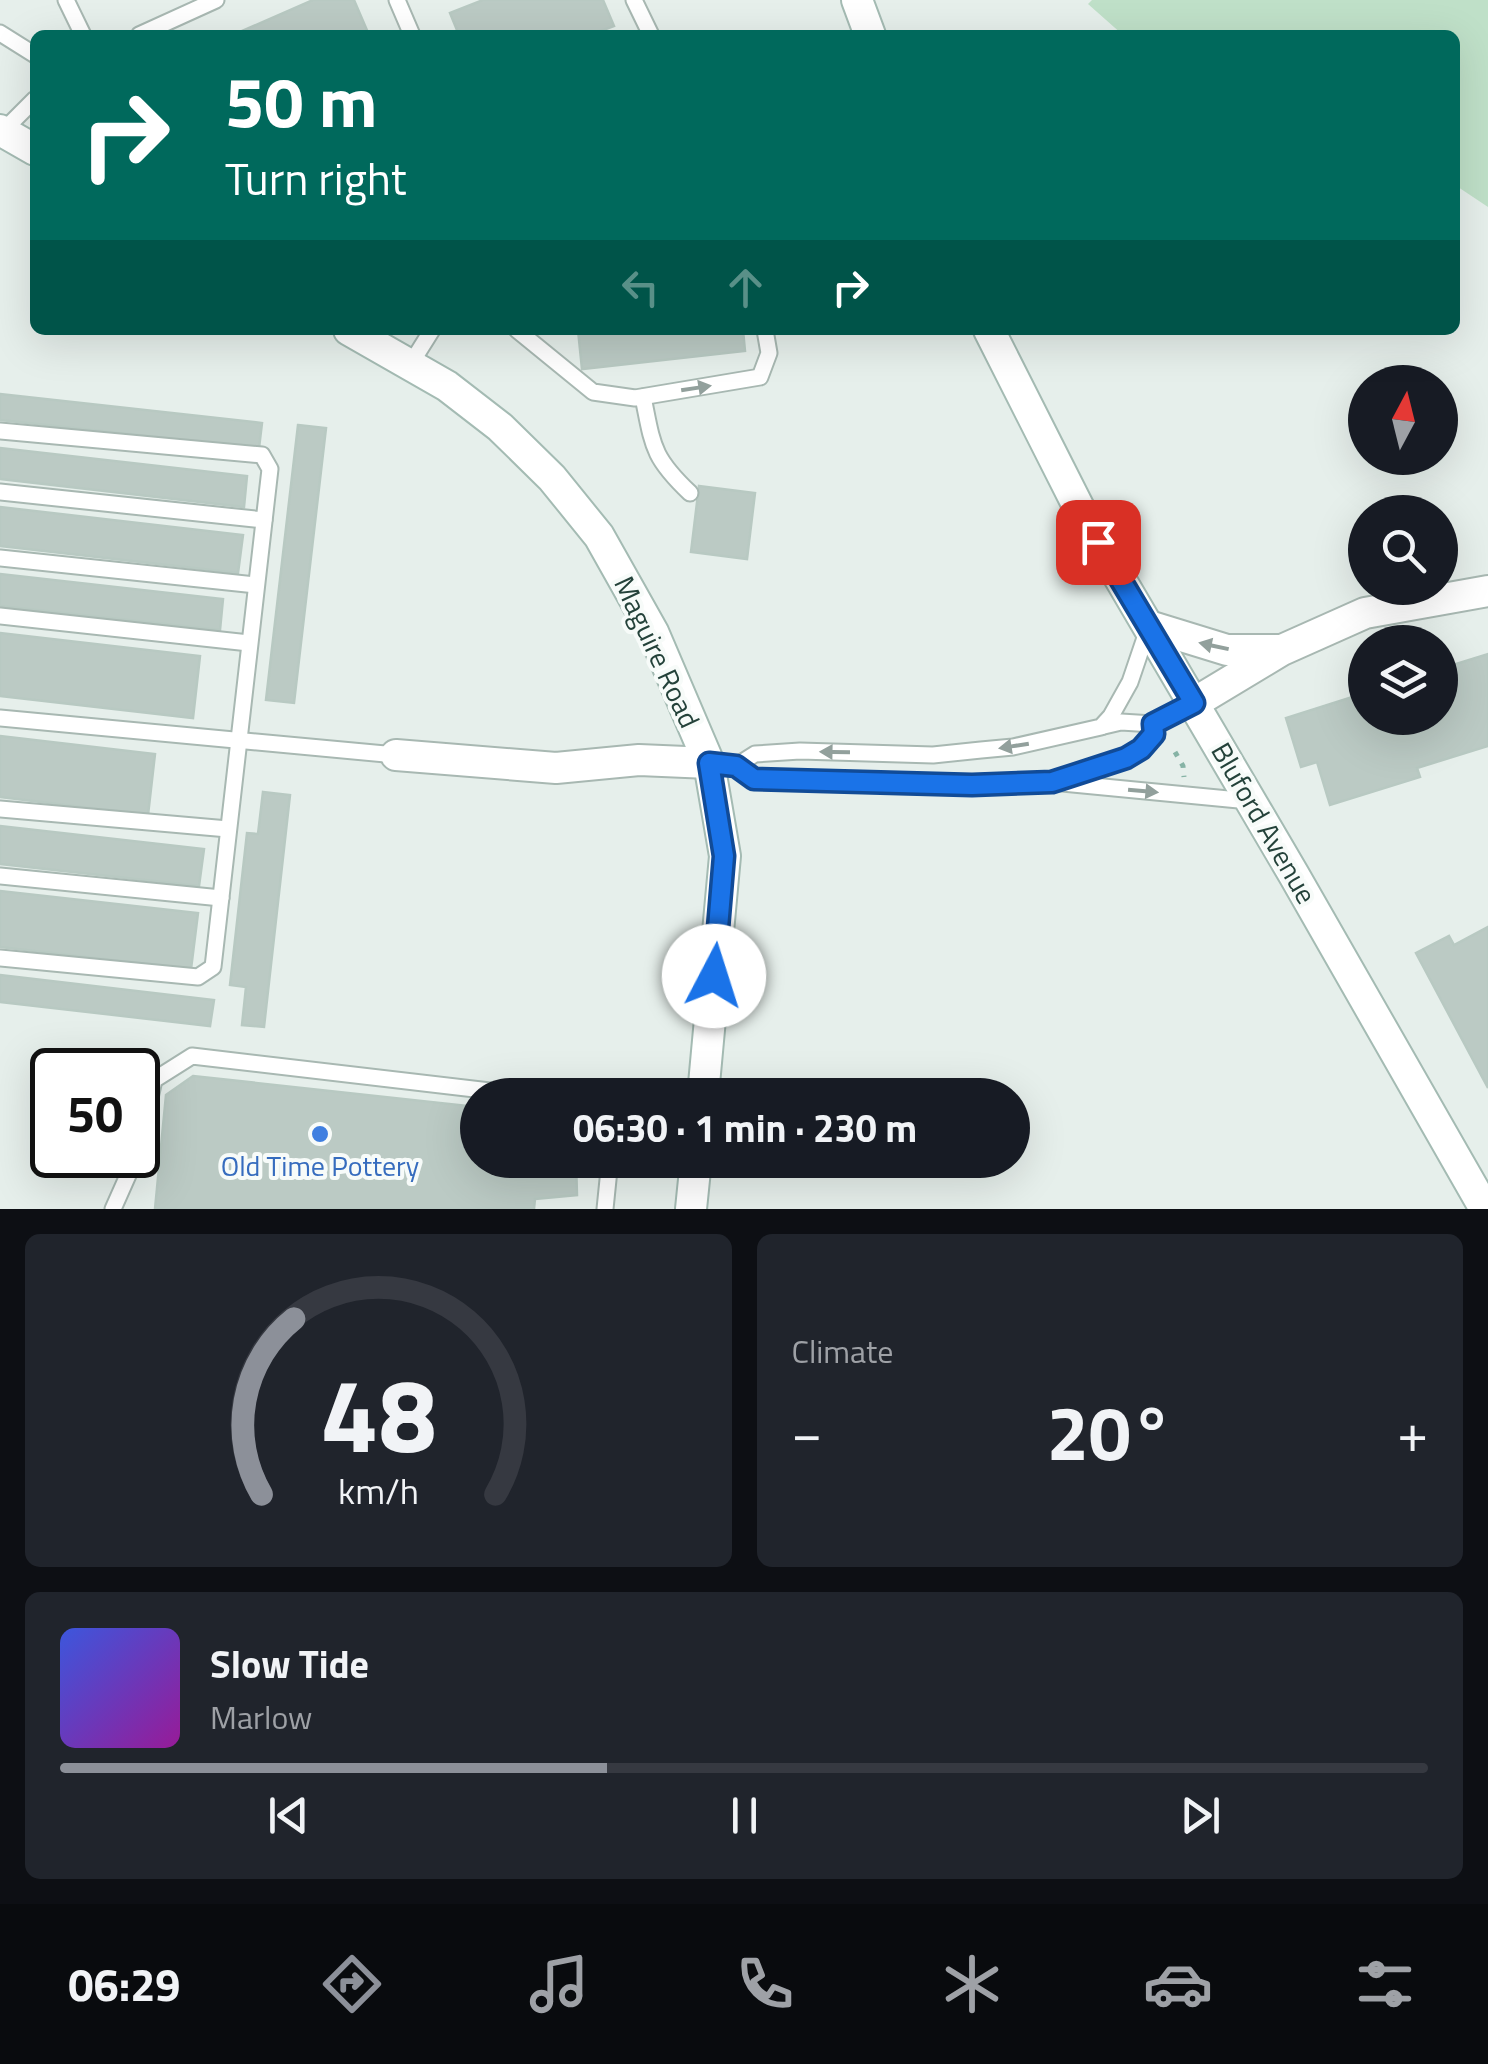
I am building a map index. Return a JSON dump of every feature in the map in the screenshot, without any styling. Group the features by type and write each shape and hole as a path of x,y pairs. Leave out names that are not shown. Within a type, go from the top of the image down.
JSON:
{"street":[{"path":"857,0 868,30"},
{"path":"2,131 30,147"},
{"name":"Maguire Road","path":"358,335 447,386 500,427 552,478 599,536 722,764 724,856 705,1078"},
{"name":"Bluford Avenue","path":"992,335 1082,514 1485,1209"},
{"path":"1194,703 1282,650 1365,613 1488,591"},
{"path":"1149,626 1227,650 1282,650"},
{"path":"396,755 556,768 639,760 722,764"},
{"path":"691,1209 694,1178"}],"lane":[{"path":"66,0 81,30"},
{"path":"147,30 184,7 216,0"},
{"path":"396,0 410,30"},
{"path":"634,0 649,30"},
{"path":"0,34 30,52"},
{"path":"2,131 30,103"},
{"path":"410,365 429,335"},
{"path":"522,335 592,392 642,397 760,377 769,353 766,335"},
{"path":"642,397 653,451 690,493"},
{"path":"0,431 262,456 270,469 214,967 198,977 0,958"},
{"path":"0,492 264,520"},
{"path":"0,558 256,585"},
{"path":"0,616 249,643"},
{"path":"1101,727 1130,682 1149,626"},
{"path":"722,764 755,754 785,752 933,754 1029,744 1121,722 1153,724 1194,703"},
{"path":"0,718 396,755"},
{"path":"1052,782 1126,758 1154,734 1153,724"},
{"path":"722,764 754,779 972,785 1052,782 1251,802"},
{"path":"0,808 228,829"},
{"path":"0,876 221,898"},
{"path":"160,1076 192,1056 460,1087"},
{"path":"113,1209 127,1178"},
{"path":"605,1209 608,1178"}],"path":[{"path":"1175,752 1183,766 1184,782"}],"green space":[{"path":"1092,0 1488,0 1488,207 1460,188 1460,30 1117,30 1088,4"}],"building":[{"path":"313,0 354,0 367,30 244,30"},
{"path":"483,0 603,0 614,26 603,30 457,30 450,13"},
{"path":"579,335 743,335 745,351 582,369"},
{"path":"0,394 262,423 259,448 0,420"},
{"path":"298,425 326,428 294,703 266,700"},
{"path":"0,448 247,476 244,507 0,479"},
{"path":"699,486 755,493 747,559 691,552"},
{"path":"0,507 243,535 238,573 0,546"},
{"path":"0,574 223,599 220,630 0,606"},
{"path":"0,633 200,656 193,718 0,696"},
{"path":"1488,654 1488,746 1417,768 1420,777 1330,805 1317,762 1301,767 1286,718 1348,698 1348,735 1458,735 1458,663"},
{"path":"0,736 155,754 148,815 0,797"},
{"path":"263,792 290,795 264,1027 242,1025 246,987 230,985 247,833 258,834"},
{"path":"0,826 204,849 199,886 0,864"},
{"path":"0,891 198,913 191,969 0,947"},
{"path":"1488,927 1488,1088 1416,953 1449,936 1454,945"},
{"path":"0,975 214,1000 210,1026 0,1002"},
{"name":"Old Time Pottery","path":"193,1076 460,1105 460,1178 577,1178 577,1195 535,1199 534,1209 155,1209 166,1095"}],"place":[{"name":"Old Time Pottery","path":"320,1134"}],"route":[{"path":"714,976 724,856 709,763 736,766 754,779 972,785 1052,782 1126,758 1154,734 1153,724 1194,703 1098,542"}]}
